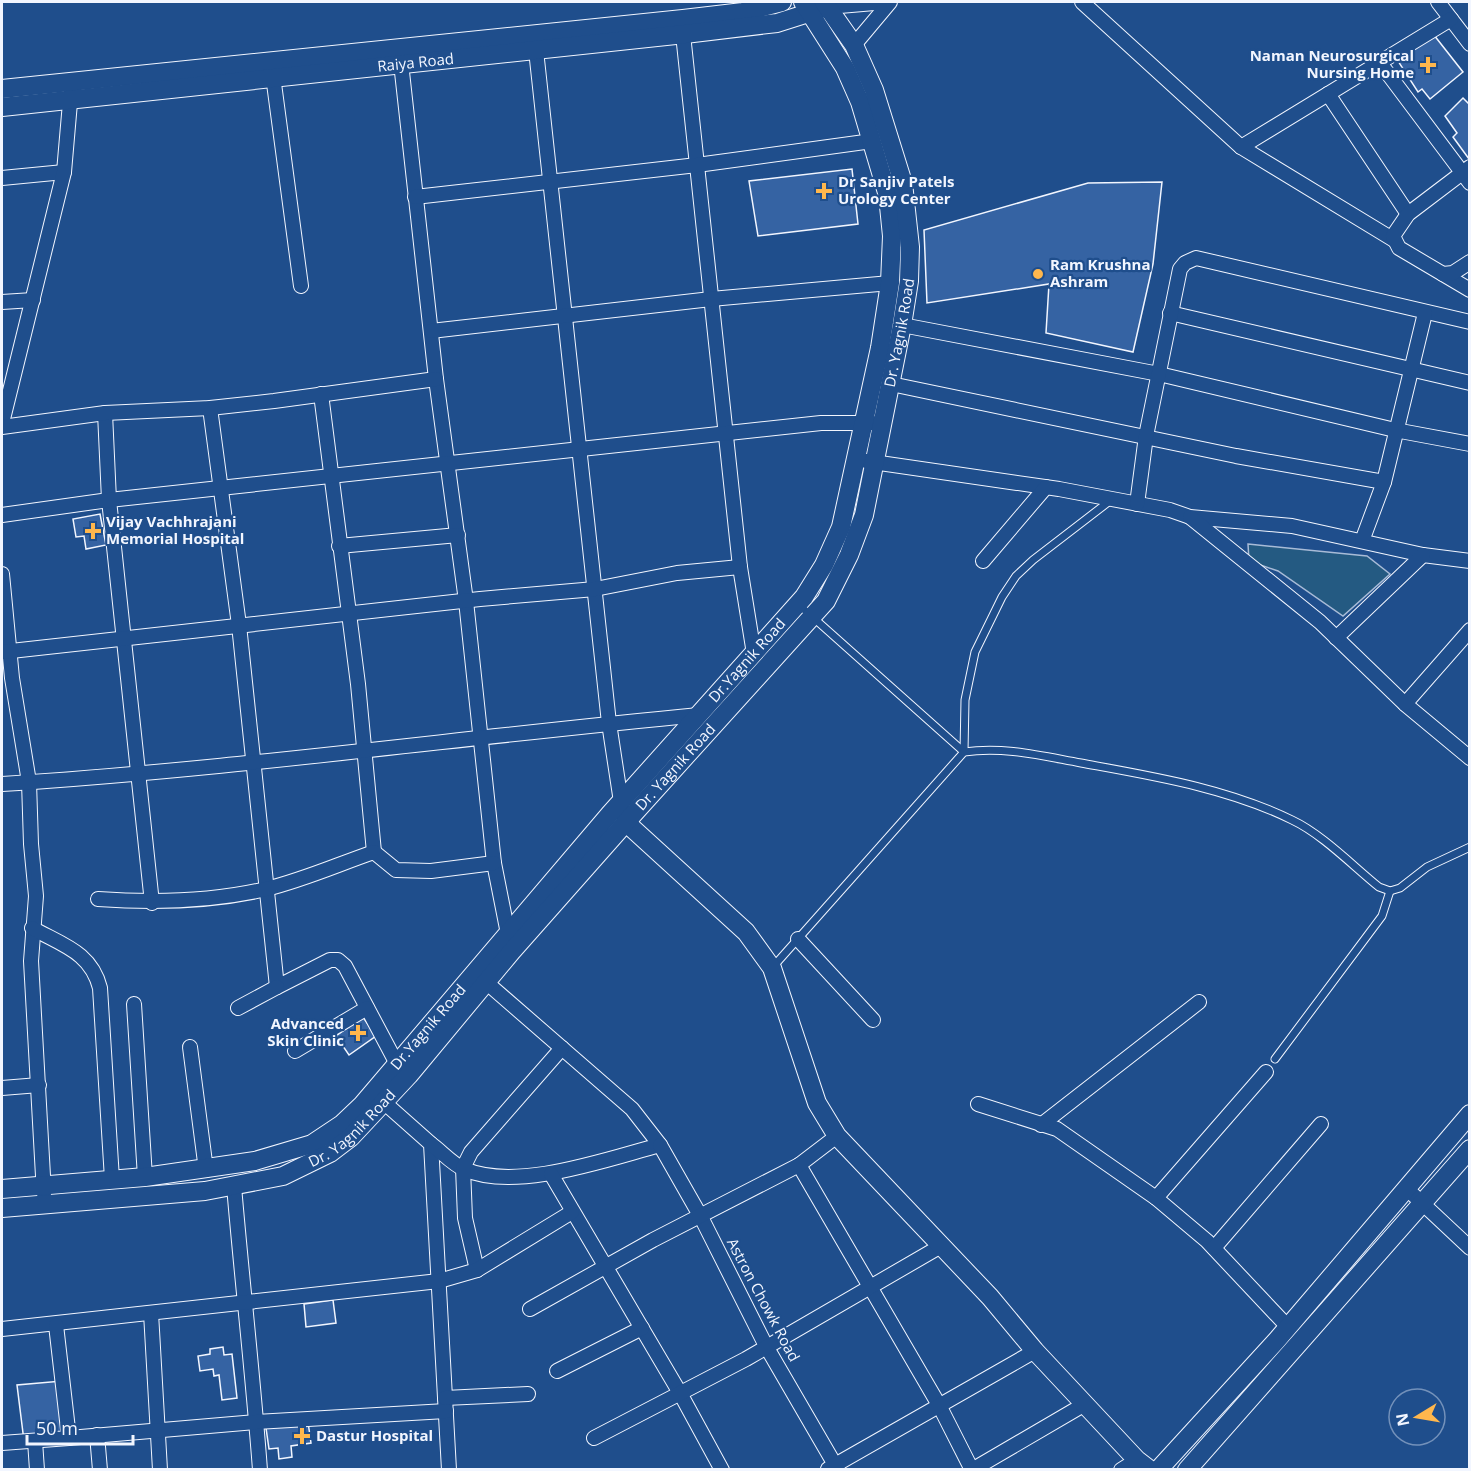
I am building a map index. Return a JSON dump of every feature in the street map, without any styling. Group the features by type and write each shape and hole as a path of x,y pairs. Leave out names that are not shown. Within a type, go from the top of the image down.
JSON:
{"street":[{"name":"Raiya Road","path":"683,27 782,2"},
{"path":"816,6 888,2"},
{"path":"854,45 888,2"},
{"path":"1082,2 1241,147 1394,240"},
{"path":"1438,2 1469,41"},
{"name":"Raiya Road","path":"2,107 71,91 683,27 777,23 816,6"},
{"name":"Dr. Yagnik Road","path":"2,1208 234,1186 283,1176 330,1154 351,1137 379,1097 510,942 627,821 826,602 849,555 864,515 902,325 909,280 910,248 903,183 874,90 854,45 816,6"},
{"name":"Dr.Yagnik Road","path":"510,942 621,802 798,604 824,565 841,527 864,422 890,283 892,236 889,206 872,141 845,68 816,6"},
{"path":"1241,147 1451,20"},
{"path":"683,27 740,567 754,654"},
{"name":"Raiya Road","path":"2,89 71,91 273,76 401,63 535,42"},
{"path":"535,42 609,723 621,802 627,821 746,932 772,968 817,1103 837,1136 990,1297 1035,1351 1144,1465"},
{"path":"401,63 436,379 466,601 494,863 510,942"},
{"path":"1380,63 1467,174 1408,214 1393,236 1394,240 1398,248 1470,290"},
{"path":"273,76 301,286"},
{"path":"71,91 64,172 33,300 8,373 2,425 105,413 210,408 436,379"},
{"path":"1328,94 1408,214"},
{"path":"415,197 697,165 872,141"},
{"path":"2,178 64,172"},
{"path":"1137,504 1146,436 1170,313 1180,269 1185,263 1197,258 1470,322"},
{"path":"1443,273 1453,273 1470,262"},
{"path":"431,331 890,283"},
{"path":"2,302 33,300"},
{"path":"1170,313 1470,383"},
{"path":"1362,541 1384,482 1425,313"},
{"path":"902,325 1159,374 1395,430 1470,444"},
{"path":"891,384 1384,482"},
{"path":"321,394 349,615 374,852 396,870 431,872 494,863"},
{"path":"210,408 239,626 277,987"},
{"path":"105,413 109,500 152,903"},
{"path":"2,515 109,500 821,423 864,422 883,425"},
{"path":"856,460 1046,487 1113,499 1190,517 1292,526 1423,555 1470,561"},
{"path":"983,561 1046,487"},
{"path":"1190,517 1278,586 1405,704 1470,758"},
{"path":"339,546 458,535"},
{"path":"1336,638 1423,555"},
{"path":"6,652 594,589 677,573 740,567"},
{"path":"2,574 6,652 29,782 31,844 36,896 31,961 45,1205"},
{"path":"1405,704 1470,630"},
{"path":"2,784 254,764 364,749 699,715"},
{"path":"98,899 152,903 210,899 267,889 374,852"},
{"path":"32,928 85,958 97,974 100,988 112,1179"},
{"path":"798,939 873,1020"},
{"path":"237,1008 330,960 338,960 345,966 403,1070"},
{"name":"Astron Chowk Road","path":"481,978 632,1108 660,1145 701,1217 766,1346 833,1468"},
{"path":"1041,1125 1199,1002"},
{"path":"134,1004 145,1177"},
{"path":"295,1051 367,1008"},
{"path":"190,1047 206,1170"},
{"path":"477,1270 465,1218 463,1168 471,1152 562,1048"},
{"path":"1156,1198 1266,1072"},
{"path":"2,1088 39,1085"},
{"path":"2,1189 145,1177 206,1170 255,1161 312,1144 379,1097 463,1168 498,1176 552,1174 660,1145"},
{"path":"978,1104 1057,1129 1156,1198 1214,1248 1288,1327"},
{"path":"1158,1470 1288,1327 1470,1114"},
{"path":"1214,1248 1321,1124"},
{"path":"530,1309 653,1240 799,1165 837,1136"},
{"path":"431,1143 449,1470"},
{"path":"1188,1470 1470,1149"},
{"path":"799,1165 939,1406 972,1470 1085,1404"},
{"path":"552,1174 572,1212 607,1267 680,1393 722,1470"},
{"path":"234,1186 244,1303 251,1345 260,1470"},
{"path":"1406,1188 1470,1248"},
{"path":"2,1329 56,1325 439,1281 477,1270 572,1212"},
{"path":"594,1438 870,1289 941,1246"},
{"path":"151,1313 160,1470"},
{"path":"56,1325 69,1438"},
{"path":"557,1371 642,1328"},
{"path":"833,1468 1035,1351"},
{"path":"2,1443 445,1405 528,1394"},
{"path":"97,1435 100,1470"},
{"path":"35,1441 37,1470"},
{"path":"1121,1470 1144,1465"}],"lane":[{"path":"772,968 964,752 965,700 975,652 1002,597 1016,576 1032,560 1113,499"},
{"path":"798,604 964,752 1008,750 1141,774 1235,796 1294,820 1379,887 1390,891 1400,888 1427,867 1470,847"},
{"path":"1275,1059 1382,916 1390,891"}],"shaded area":[{"path":"1248,544 1367,556 1390,574 1343,616 1278,571 1249,561"}],"building":[{"path":"1430,30 1463,72 1430,99 1422,89 1418,92 1396,58"},
{"path":"1463,98 1470,105 1469,159 1453,137 1457,133 1445,116"},
{"path":"852,169 858,224 758,236 749,181"},
{"name":"Ram Krushna Ashram","path":"1162,182 1153,264 1133,352 1046,333 1049,284 927,303 924,230 1088,183"},
{"path":"100,514 106,545 86,549 84,536 76,537 73,519"},
{"path":"363,1017 376,1036 349,1055 336,1036"},
{"path":"333,1300 336,1323 306,1327 304,1304"},
{"path":"223,1347 224,1355 232,1354 237,1398 222,1400 219,1375 214,1376 213,1369 200,1371 198,1356 210,1354 210,1349"},
{"path":"62,1381 69,1438 24,1441 17,1385"},
{"path":"308,1422 311,1443 291,1446 292,1457 279,1459 278,1448 269,1449 266,1428"}],"place":[{"name":"Naman Neurosurgical Nursing Home","path":"1428,65"},
{"name":"Dr Sanjiv Patels Urology Center","path":"824,191"},
{"name":"Ram Krushna Ashram","path":"1038,274"},
{"name":"Vijay Vachhrajani Memorial Hospital","path":"93,531"},
{"name":"Advanced Skin Clinic","path":"358,1033"},
{"name":"Dastur Hospital","path":"302,1436"}]}
